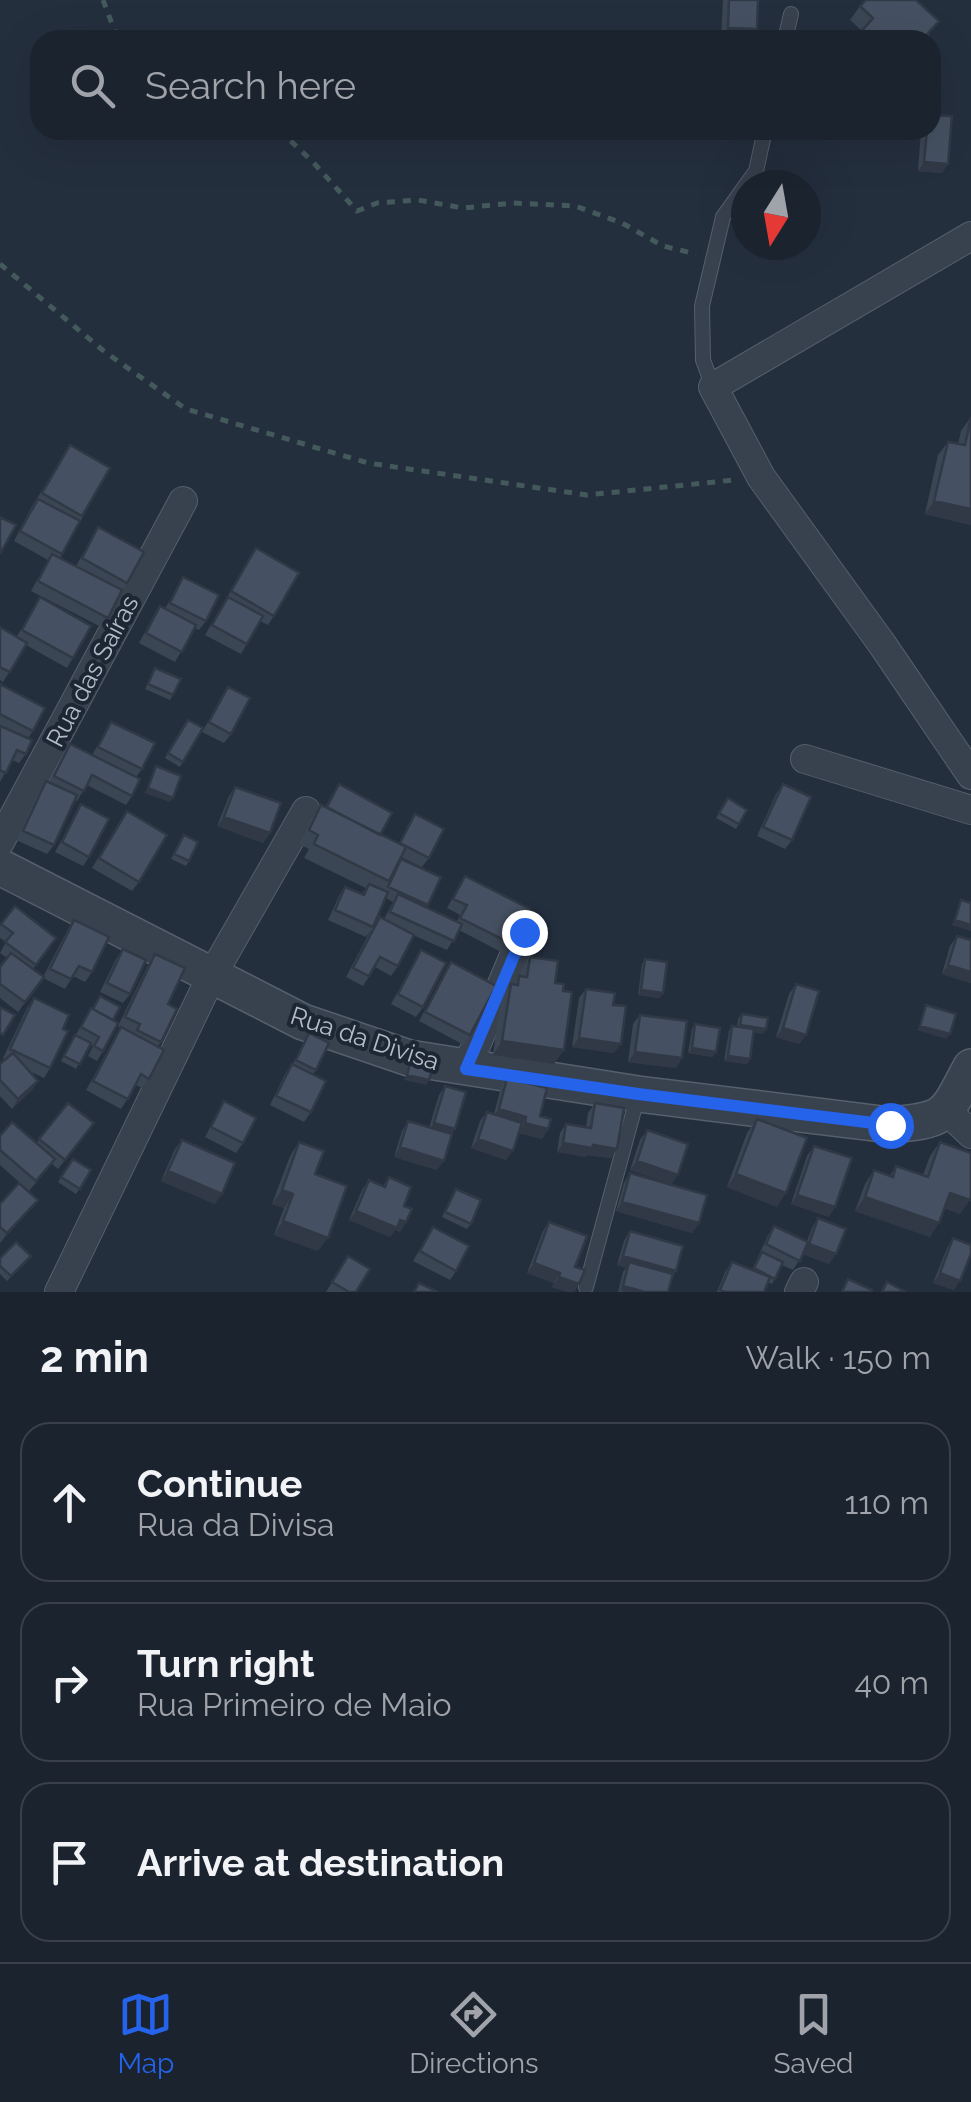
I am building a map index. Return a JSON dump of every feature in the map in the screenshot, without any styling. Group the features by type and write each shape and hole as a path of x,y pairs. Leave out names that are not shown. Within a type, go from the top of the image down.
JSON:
{"street":[{"path":"971,236 712,386 762,477 971,775"},
{"name":"Rua das Saíras","path":"0,842 184,501"},
{"path":"805,759 971,810"},
{"path":"59,1292 212,977 306,811"},
{"name":"Rua da Divisa","path":"0,867 304,1022 409,1058 638,1094 890,1125 959,1122 971,1067"},
{"path":"466,1069 524,932"}],"lane":[{"path":"787,30 791,14"},
{"path":"712,386 703,360 702,306 723,217 756,171 763,140"},
{"path":"586,1288 638,1094"}],"path":[{"path":"103,0 114,30"},
{"path":"289,140 356,212 377,203 418,200 463,208 513,202 575,206 622,223 663,246 713,258"},
{"path":"0,264 104,352 186,409 368,462 588,495 762,477"}],"building":[{"path":"729,0 758,0 757,29 728,28"},
{"path":"866,0 916,0 939,21 931,30 863,30 873,18 860,6"},
{"path":"941,115 952,116 948,164 924,162 926,140 941,140"},
{"path":"971,417 971,509 934,501 948,442 965,445"},
{"path":"70,445 110,468 82,516 42,493"},
{"path":"38,499 80,521 62,554 20,531"},
{"path":"0,517 16,525 0,554"},
{"path":"98,527 144,552 127,583 82,558"},
{"path":"256,548 299,573 274,616 231,591"},
{"path":"52,554 122,590 108,618 38,581"},
{"path":"183,577 219,595 206,621 170,603"},
{"path":"40,597 91,626 73,658 22,630"},
{"path":"228,597 263,616 247,644 212,625"},
{"path":"160,606 196,625 182,652 146,633"},
{"path":"0,627 27,643 10,672 0,667"},
{"path":"155,668 181,679 173,695 148,684"},
{"path":"0,684 45,708 33,731 0,714"},
{"path":"228,687 250,698 231,734 209,722"},
{"path":"188,720 203,728 183,762 168,753"},
{"path":"111,722 155,743 142,769 98,747"},
{"path":"0,726 32,740 26,754 17,750 6,773 0,770"},
{"path":"70,744 140,779 132,796 92,775 84,791 54,776"},
{"path":"156,766 181,776 173,798 148,788"},
{"path":"46,781 77,795 54,845 23,831"},
{"path":"339,784 392,813 380,835 327,807"},
{"path":"783,784 811,797 792,840 763,827"},
{"path":"235,787 281,803 270,833 224,817"},
{"path":"728,798 747,810 739,824 719,813"},
{"path":"81,804 109,819 89,857 62,842"},
{"path":"321,805 406,847 389,881 314,844 318,835 309,830"},
{"path":"127,811 167,835 139,882 99,858"},
{"path":"415,814 444,829 429,858 400,843"},
{"path":"184,835 198,842 189,861 174,854"},
{"path":"401,859 441,877 428,905 388,887"},
{"path":"465,876 530,909 512,944 460,918 467,905 453,899"},
{"path":"369,884 388,892 373,927 335,910 345,887 364,895"},
{"path":"398,894 462,924 454,941 390,912"},
{"path":"961,900 971,903 971,925 955,920"},
{"path":"15,906 56,938 36,965 5,942 13,933 1,924"},
{"path":"380,917 414,935 398,966 380,957 369,976 353,968"},
{"path":"74,920 109,937 92,972 79,966 71,979 50,969"},
{"path":"957,936 971,940 971,972 948,965"},
{"path":"123,949 146,960 130,994 107,983"},
{"path":"421,950 446,963 423,1007 398,994"},
{"path":"11,953 44,977 25,1002 0,984 0,967"},
{"path":"155,954 185,968 168,1004 177,1009 161,1042 137,1030 140,1024 125,1017"},
{"path":"530,957 558,961 555,983 564,984 563,991 572,992 564,1050 502,1041 511,984 518,985 519,976 527,977"},
{"path":"645,959 667,962 663,993 641,990"},
{"path":"451,962 496,986 470,1035 425,1012"},
{"path":"796,984 819,991 806,1035 783,1028"},
{"path":"586,989 615,993 613,1005 626,1006 621,1044 579,1038"},
{"path":"100,996 120,1007 113,1020 93,1009"},
{"path":"34,998 69,1015 63,1029 68,1031 50,1068 10,1049"},
{"path":"926,1005 956,1014 950,1034 920,1026"},
{"path":"0,1007 15,1015 3,1035 0,1033"},
{"path":"91,1008 118,1023 103,1051 94,1046 99,1037 81,1027"},
{"path":"742,1014 768,1018 766,1029 740,1025"},
{"path":"640,1015 687,1021 682,1058 635,1052"},
{"path":"695,1024 720,1028 716,1052 692,1048"},
{"path":"732,1026 754,1029 750,1059 728,1056"},
{"path":"121,1027 164,1050 149,1079 141,1074 128,1099 93,1081"},
{"path":"309,1033 329,1043 316,1070 296,1060"},
{"path":"75,1035 91,1043 80,1064 64,1056"},
{"path":"13,1053 38,1081 18,1099 0,1080 0,1064"},
{"path":"292,1064 326,1081 311,1112 276,1096"},
{"path":"410,1064 432,1069 429,1080 407,1075"},
{"path":"507,1078 547,1088 540,1116 551,1119 548,1129 525,1123 526,1117 499,1109"},
{"path":"445,1086 466,1092 455,1129 434,1123"},
{"path":"224,1101 256,1118 243,1143 211,1127"},
{"path":"68,1103 94,1123 65,1160 39,1139"},
{"path":"595,1103 624,1108 617,1149 563,1143 566,1124 591,1128"},
{"path":"487,1112 522,1123 513,1151 478,1139"},
{"path":"757,1119 807,1138 786,1193 736,1174"},
{"path":"408,1121 452,1134 444,1161 400,1147"},
{"path":"12,1122 55,1159 36,1181 0,1150 0,1136"},
{"path":"647,1130 688,1144 678,1175 637,1161"},
{"path":"182,1140 235,1163 222,1194 168,1171"},
{"path":"299,1142 324,1151 315,1174 347,1186 328,1238 283,1221 293,1194 282,1190"},
{"path":"940,1142 971,1153 971,1196 970,1200 950,1193 939,1223 865,1197 874,1170 893,1177 896,1166 928,1177"},
{"path":"814,1146 852,1158 835,1207 797,1195"},
{"path":"73,1159 91,1170 80,1189 61,1177"},
{"path":"630,1173 707,1195 699,1223 622,1202"},
{"path":"389,1177 411,1187 404,1206 412,1209 406,1222 400,1220 397,1228 356,1211 369,1180 385,1187"},
{"path":"19,1183 38,1200 7,1233 0,1227 0,1204"},
{"path":"456,1189 481,1200 471,1224 445,1212"},
{"path":"818,1218 846,1229 836,1254 809,1244"},
{"path":"549,1222 587,1236 575,1267 585,1270 579,1284 534,1263"},
{"path":"774,1226 808,1242 800,1261 766,1244"},
{"path":"433,1227 469,1246 456,1271 420,1251"},
{"path":"630,1231 683,1246 676,1271 623,1256"},
{"path":"953,1238 971,1245 960,1281 940,1273"},
{"path":"16,1242 31,1256 11,1276 0,1266 0,1258"},
{"path":"762,1252 783,1262 775,1279 754,1268"},
{"path":"348,1256 370,1269 356,1292 332,1282"},
{"path":"629,1262 673,1274 668,1292 645,1292 623,1286"},
{"path":"732,1262 770,1277 764,1292 720,1290"},
{"path":"848,1279 872,1290 871,1292 842,1292"},
{"path":"887,1282 906,1292 882,1292"},
{"path":"419,1283 438,1292 414,1292"}],"route":[{"path":"524,932 466,1069 890,1125"}]}
